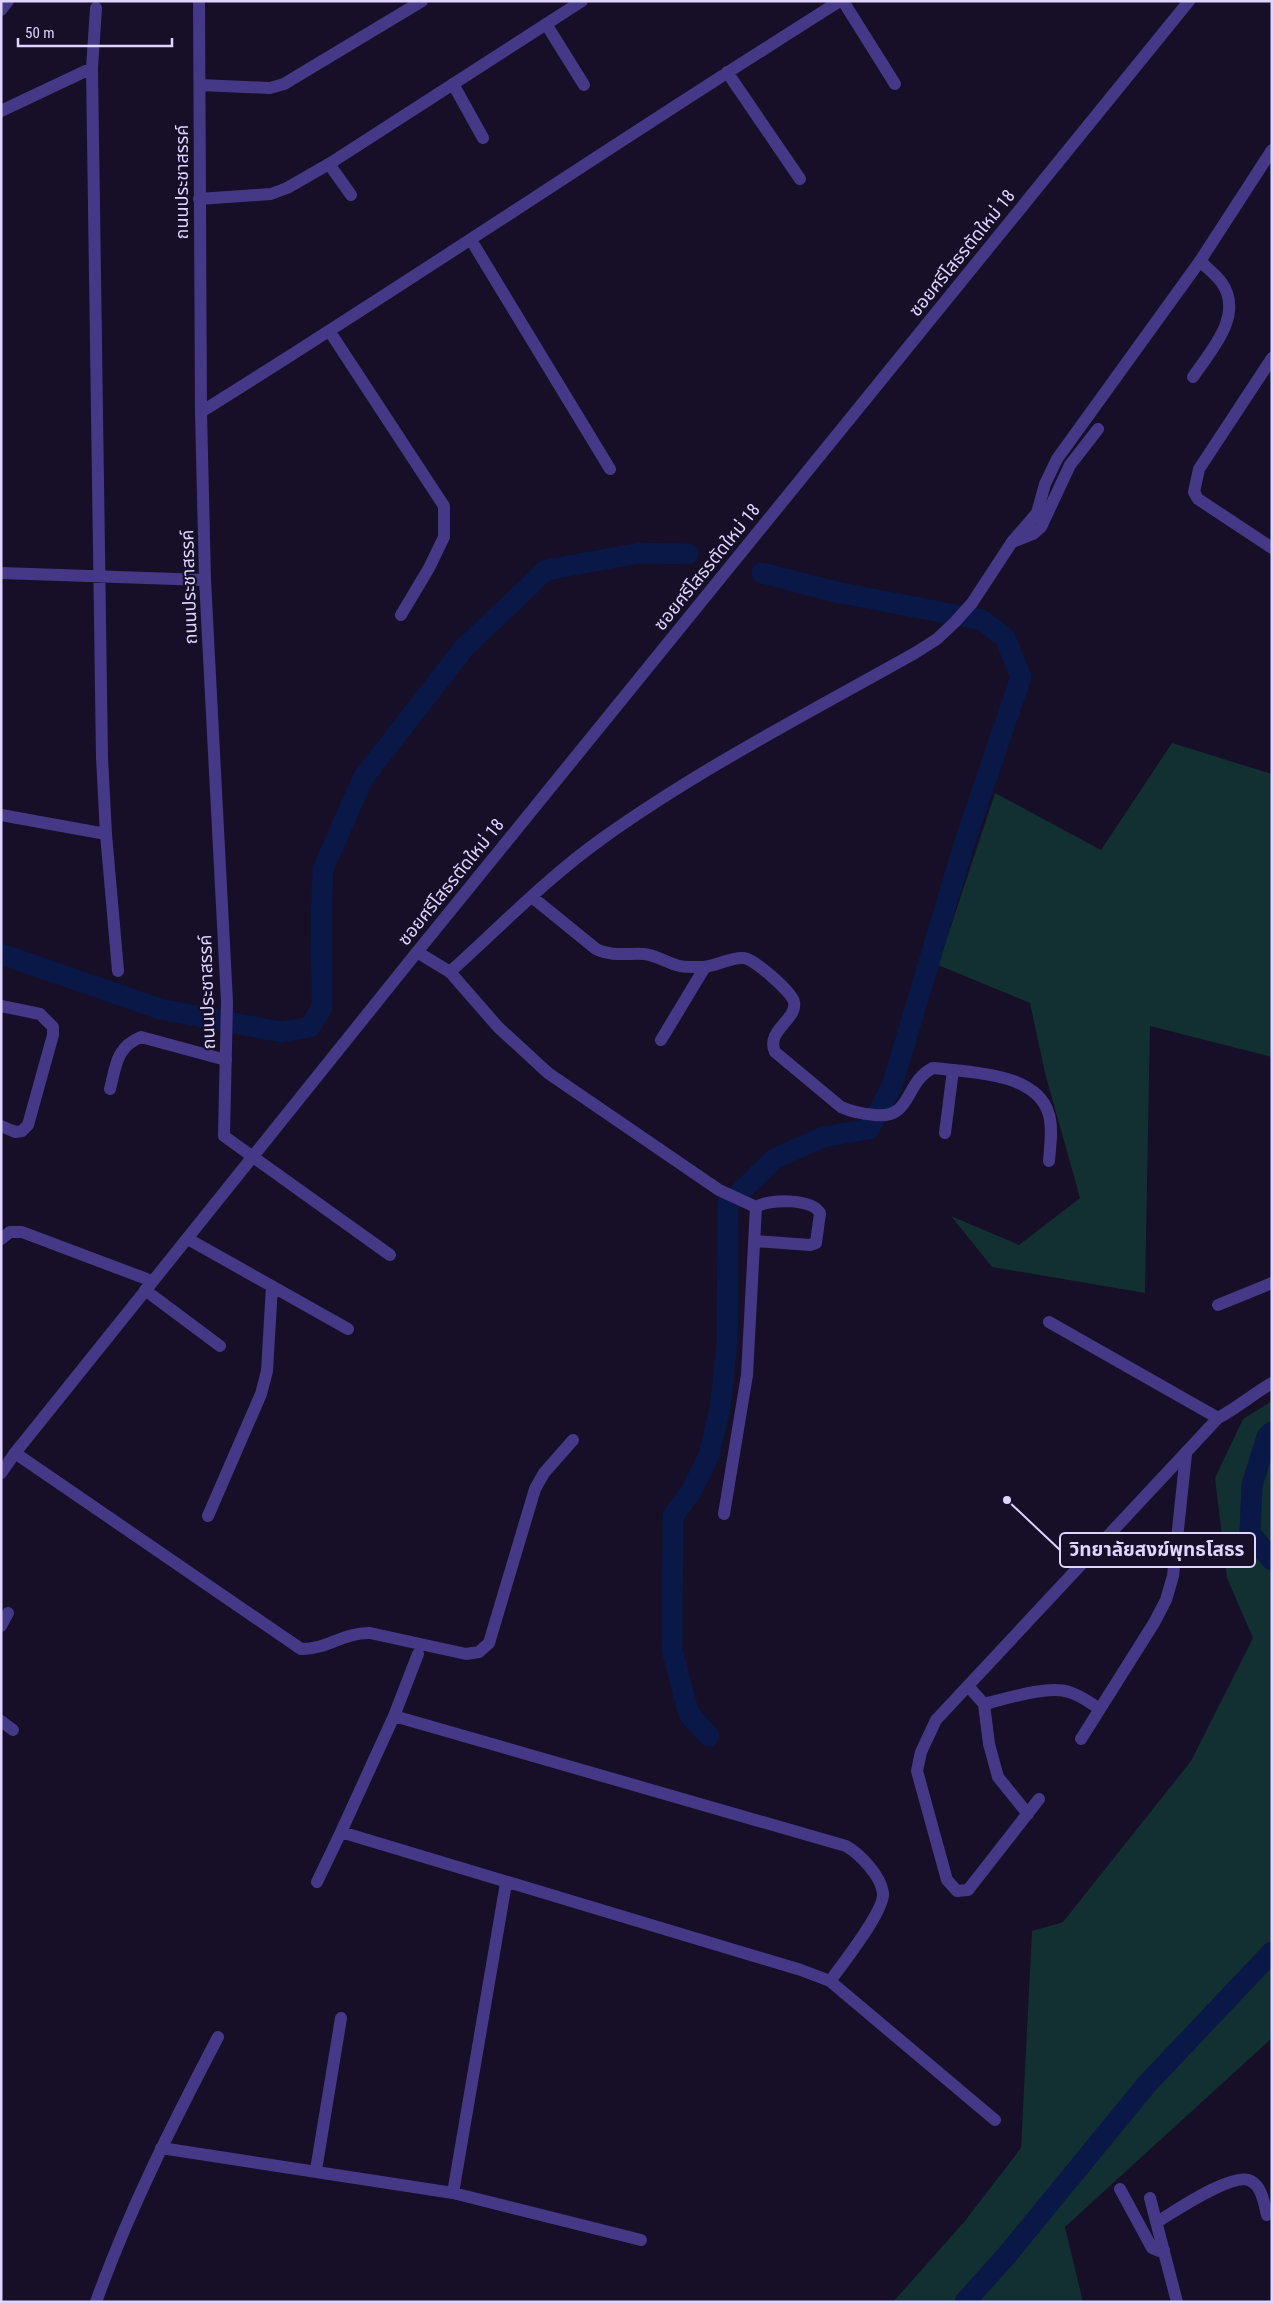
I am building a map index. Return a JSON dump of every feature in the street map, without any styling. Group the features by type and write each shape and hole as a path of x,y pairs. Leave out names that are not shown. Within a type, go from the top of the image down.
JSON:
{"street":[{"path":"1,10 8,1"},
{"name":"ถนนประชาสรรค์","path":"198,1 201,412 205,580 227,1002 224,1136 253,1157"},
{"path":"200,85 270,88 284,84 422,1"},
{"path":"199,199 271,194 294,185 582,1"},
{"path":"201,412 330,332 727,72 841,1 895,84"},
{"name":"ซอยศรีโสธรตัดใหม่ 18","path":"1,1473 14,1453 417,952 1189,1"},
{"path":"96,8 92,68 102,758 106,834 118,971"},
{"path":"546,24 584,85"},
{"path":"1,111 92,68"},
{"path":"727,72 800,179"},
{"path":"453,84 483,138"},
{"path":"450,972 532,897 590,848 650,806 937,640 972,602 1012,542 1037,512 1045,484 1057,459 1200,262 1272,150"},
{"path":"329,164 351,195"},
{"path":"471,240 610,469"},
{"path":"1193,377 1227,325 1230,311 1228,297 1223,285 1200,262"},
{"path":"330,332 444,506 444,537 429,568 401,616"},
{"path":"1272,358 1199,469 1194,492 1198,499 1272,548"},
{"path":"1012,542 1033,534 1041,527 1070,465 1098,428"},
{"path":"1,573 205,580"},
{"path":"1,815 106,834"},
{"path":"532,897 596,949 607,954 645,954 679,966 705,966 736,959 753,960 789,993 794,1002 794,1008 774,1038 772,1046 776,1052 841,1107 864,1114 882,1116 897,1112 924,1072 933,1068 1002,1076 1032,1091 1040,1097 1050,1117 1049,1161"},
{"path":"417,952 450,972 498,1027 548,1073 719,1190 741,1202 756,1207"},
{"path":"661,1040 705,966"},
{"path":"1,1006 40,1014 53,1027 53,1035 28,1125 22,1131 15,1132 1,1126"},
{"path":"110,1089 118,1057 127,1042 141,1037 226,1060"},
{"path":"946,1133 953,1070"},
{"path":"253,1157 390,1256"},
{"path":"754,1241 810,1245 816,1243 820,1213 814,1207 793,1202 764,1202 756,1207"},
{"path":"724,1514 747,1375 756,1207"},
{"path":"1,1239 10,1232 22,1232 149,1286 220,1346"},
{"path":"188,1239 348,1329"},
{"path":"1218,1305 1272,1283"},
{"path":"208,1516 260,1394 267,1372 272,1286"},
{"path":"1049,1322 1218,1418"},
{"path":"1039,1799 968,1890 957,1891 947,1880 917,1771 921,1752 936,1720 1218,1418 1231,1411 1249,1396 1272,1383"},
{"path":"14,1453 301,1649 312,1650 357,1632 370,1633 466,1654 479,1652 489,1643 535,1489 544,1473 573,1440"},
{"path":"1081,1739 1154,1623 1166,1600 1173,1576 1186,1454"},
{"path":"1,1626 8,1613"},
{"path":"317,1882 394,1716 418,1654"},
{"path":"968,1686 984,1704 989,1744 998,1777 1028,1814"},
{"path":"984,1704 1058,1689 1071,1692 1100,1709"},
{"path":"394,1716 846,1846 860,1854 883,1893 880,1909 830,1981"},
{"path":"1,1721 13,1730"},
{"path":"341,1832 801,1970 830,1981 996,2120"},
{"path":"453,2193 506,1883"},
{"path":"316,2170 341,2018"},
{"path":"96,2302 116,2246 161,2148 218,2036"},
{"path":"161,2148 316,2170 453,2193 641,2240"},
{"path":"1157,2222 1210,2191 1242,2179 1250,2180 1258,2186 1267,2215"},
{"path":"1120,2189 1152,2248 1159,2251 1164,2250"},
{"path":"1150,2198 1177,2302"}],"green space":[{"path":"1172,743 1272,774 1272,1057 1150,1026 1145,1293 992,1267 951,1216 1019,1245 1080,1198 1045,1073 1030,1003 938,965 995,793 1101,850"},
{"path":"1272,1401 1272,2038 1065,2227 1083,2302 893,2302 964,2222 1021,2148 1032,1931 1063,1922 1191,1761 1253,1638 1227,1578 1215,1478 1243,1419"}],"waterway":[{"path":"1,954 160,1009 281,1032 310,1027 322,1007 321,918 323,869 363,778 464,648 546,570 640,553 688,554"},
{"path":"709,1736 689,1714 672,1650 673,1516 692,1490 709,1455 720,1407 727,1346 728,1204 774,1159 823,1137 869,1129 892,1086 965,841 1021,677 1005,638 982,620 836,592 762,573"},
{"path":"1272,1432 1267,1437 1252,1485 1250,1533 1272,1560"},
{"path":"965,2302 1007,2255 1147,2084 1272,1952"}],"place":[{"name":"วิทยาลัยสงฆ์พุทธโสธร","path":"1007,1500"}]}
